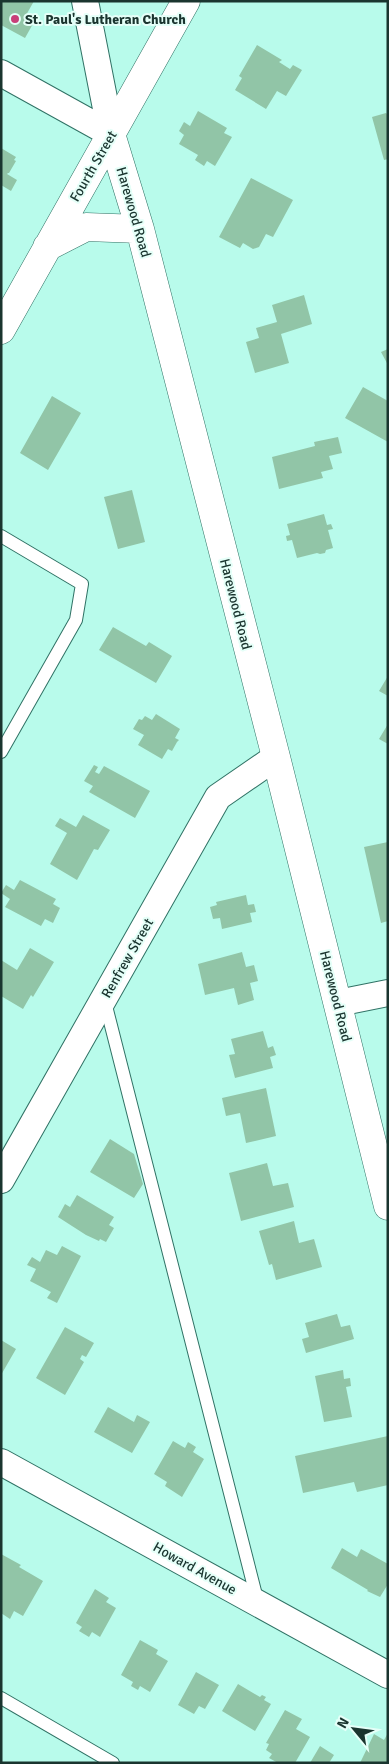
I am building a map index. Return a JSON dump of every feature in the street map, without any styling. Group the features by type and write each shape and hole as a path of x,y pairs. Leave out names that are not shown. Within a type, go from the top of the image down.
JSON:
{"street":[{"name":"Harewood Road","path":"84,1 111,134 140,229 276,757 388,1206"},
{"name":"Fourth Street","path":"5,314 47,247 186,1"},
{"path":"1,73 111,134"},
{"path":"47,247 86,227 140,229"},
{"name":"Renfrew Street","path":"1,1180 218,797 276,757"},
{"path":"338,1003 388,993"},
{"name":"Howard Avenue","path":"1,1462 388,1674"}],"lane":[{"path":"1,536 82,584 76,620 1,752"},
{"path":"104,999 258,1603"},
{"path":"1,1698 113,1763"}],"building":[{"name":"St. Paul's Lutheran Church","path":"1,1 34,1 25,17 34,22 25,38 1,25"},
{"path":"257,45 282,60 279,62 290,69 293,65 302,70 286,96 277,91 266,109 235,90 242,78 239,76"},
{"path":"198,111 227,128 224,133 232,137 215,166 207,161 204,166 195,160 198,155 179,144 184,135 179,131 184,122 190,126"},
{"path":"386,113 388,115 388,159 384,160 372,117"},
{"path":"1,148 16,157 14,160 16,161 7,174 17,180 11,191 1,185"},
{"path":"251,178 293,200 273,237 266,234 259,247 253,249 243,243 240,248 219,237"},
{"path":"304,295 312,324 281,334 289,363 255,373 246,342 259,338 256,328 277,322 272,305"},
{"path":"388,349 388,365 381,352"},
{"path":"363,387 388,401 388,442 345,418"},
{"path":"52,396 81,413 48,470 20,453"},
{"path":"338,437 342,453 329,456 333,469 321,472 323,478 279,489 272,457 315,446 314,442"},
{"path":"132,490 145,542 118,549 104,497"},
{"path":"324,514 327,525 331,524 333,529 328,530 333,548 326,550 325,553 297,558 292,540 287,541 286,536 290,535 287,524"},
{"path":"113,627 146,646 149,642 172,656 156,683 99,650"},
{"path":"388,676 388,696 379,691"},
{"path":"156,714 180,729 175,738 179,740 172,751 168,749 162,759 138,745 144,735 133,729 139,719 142,720 145,716 152,720"},
{"path":"388,724 388,744 379,739"},
{"path":"94,765 98,767 95,772 99,774 104,766 150,791 135,818 89,792 93,786 84,781"},
{"path":"83,815 110,830 98,850 94,849 77,880 50,864 67,833 55,826 60,818 76,827"},
{"path":"388,842 388,921 381,923 364,847"},
{"path":"20,880 56,899 53,904 60,908 53,923 45,919 41,926 5,907 10,899 1,893 6,885 14,890"},
{"path":"246,895 248,905 254,904 256,912 250,913 252,922 222,929 220,918 213,919 210,907 217,905 216,902"},
{"path":"30,948 54,962 33,997 31,995 23,1009 1,996 1,960 17,970"},
{"path":"242,952 246,967 254,965 258,981 250,983 254,1000 238,1005 234,988 205,995 198,964"},
{"path":"263,1031 268,1048 273,1046 276,1055 270,1057 273,1068 235,1078 229,1055 235,1054 231,1039"},
{"path":"266,1088 276,1136 246,1143 240,1113 226,1116 222,1098"},
{"path":"110,1139 134,1154 143,1184 134,1198 90,1172"},
{"path":"267,1163 273,1186 288,1183 294,1207 241,1221 229,1173"},
{"path":"77,1195 114,1217 109,1225 114,1228 106,1242 86,1235 58,1217 65,1204 70,1207"},
{"path":"294,1221 299,1243 314,1239 322,1267 276,1280 272,1264 269,1265 259,1231"},
{"path":"62,1246 81,1256 57,1303 47,1298 51,1292 30,1281 36,1269 27,1265 32,1257 40,1262 46,1250 57,1255"},
{"path":"337,1314 341,1327 350,1325 354,1339 306,1353 302,1339 309,1337 305,1323"},
{"path":"65,1327 94,1343 86,1357 82,1355 80,1359 84,1362 65,1395 36,1378"},
{"path":"1,1340 16,1349 1,1375"},
{"path":"343,1370 344,1379 350,1378 351,1386 346,1387 352,1417 324,1422 315,1376"},
{"path":"108,1407 134,1422 137,1415 150,1422 132,1453 94,1432"},
{"path":"388,1436 388,1485 357,1492 354,1482 303,1493 295,1456"},
{"path":"173,1441 185,1448 188,1442 196,1447 193,1452 204,1459 182,1497 165,1486 167,1482 154,1474"},
{"path":"342,1548 357,1557 361,1549 388,1564 388,1584 380,1597 331,1568"},
{"path":"1,1554 21,1565 19,1567 43,1581 23,1616 14,1611 10,1619 1,1613"},
{"path":"95,1589 109,1598 106,1602 116,1608 100,1637 92,1632 89,1637 79,1631 82,1627 76,1623"},
{"path":"140,1640 158,1650 156,1654 168,1661 150,1692 140,1686 138,1690 131,1686 133,1682 121,1675"},
{"path":"196,1672 219,1685 205,1709 199,1706 194,1714 178,1705"},
{"path":"238,1684 260,1697 262,1695 266,1697 264,1700 271,1704 255,1731 222,1711"},
{"path":"285,1710 302,1719 296,1729 310,1737 295,1763 278,1763 269,1758 272,1754 266,1750 269,1744 266,1743"},
{"path":"388,1733 388,1763 360,1763 374,1734 384,1740"},
{"path":"320,1746 334,1755 329,1763 310,1763"}],"place":[{"name":"St. Paul's Lutheran Church","path":"15,19"}]}
